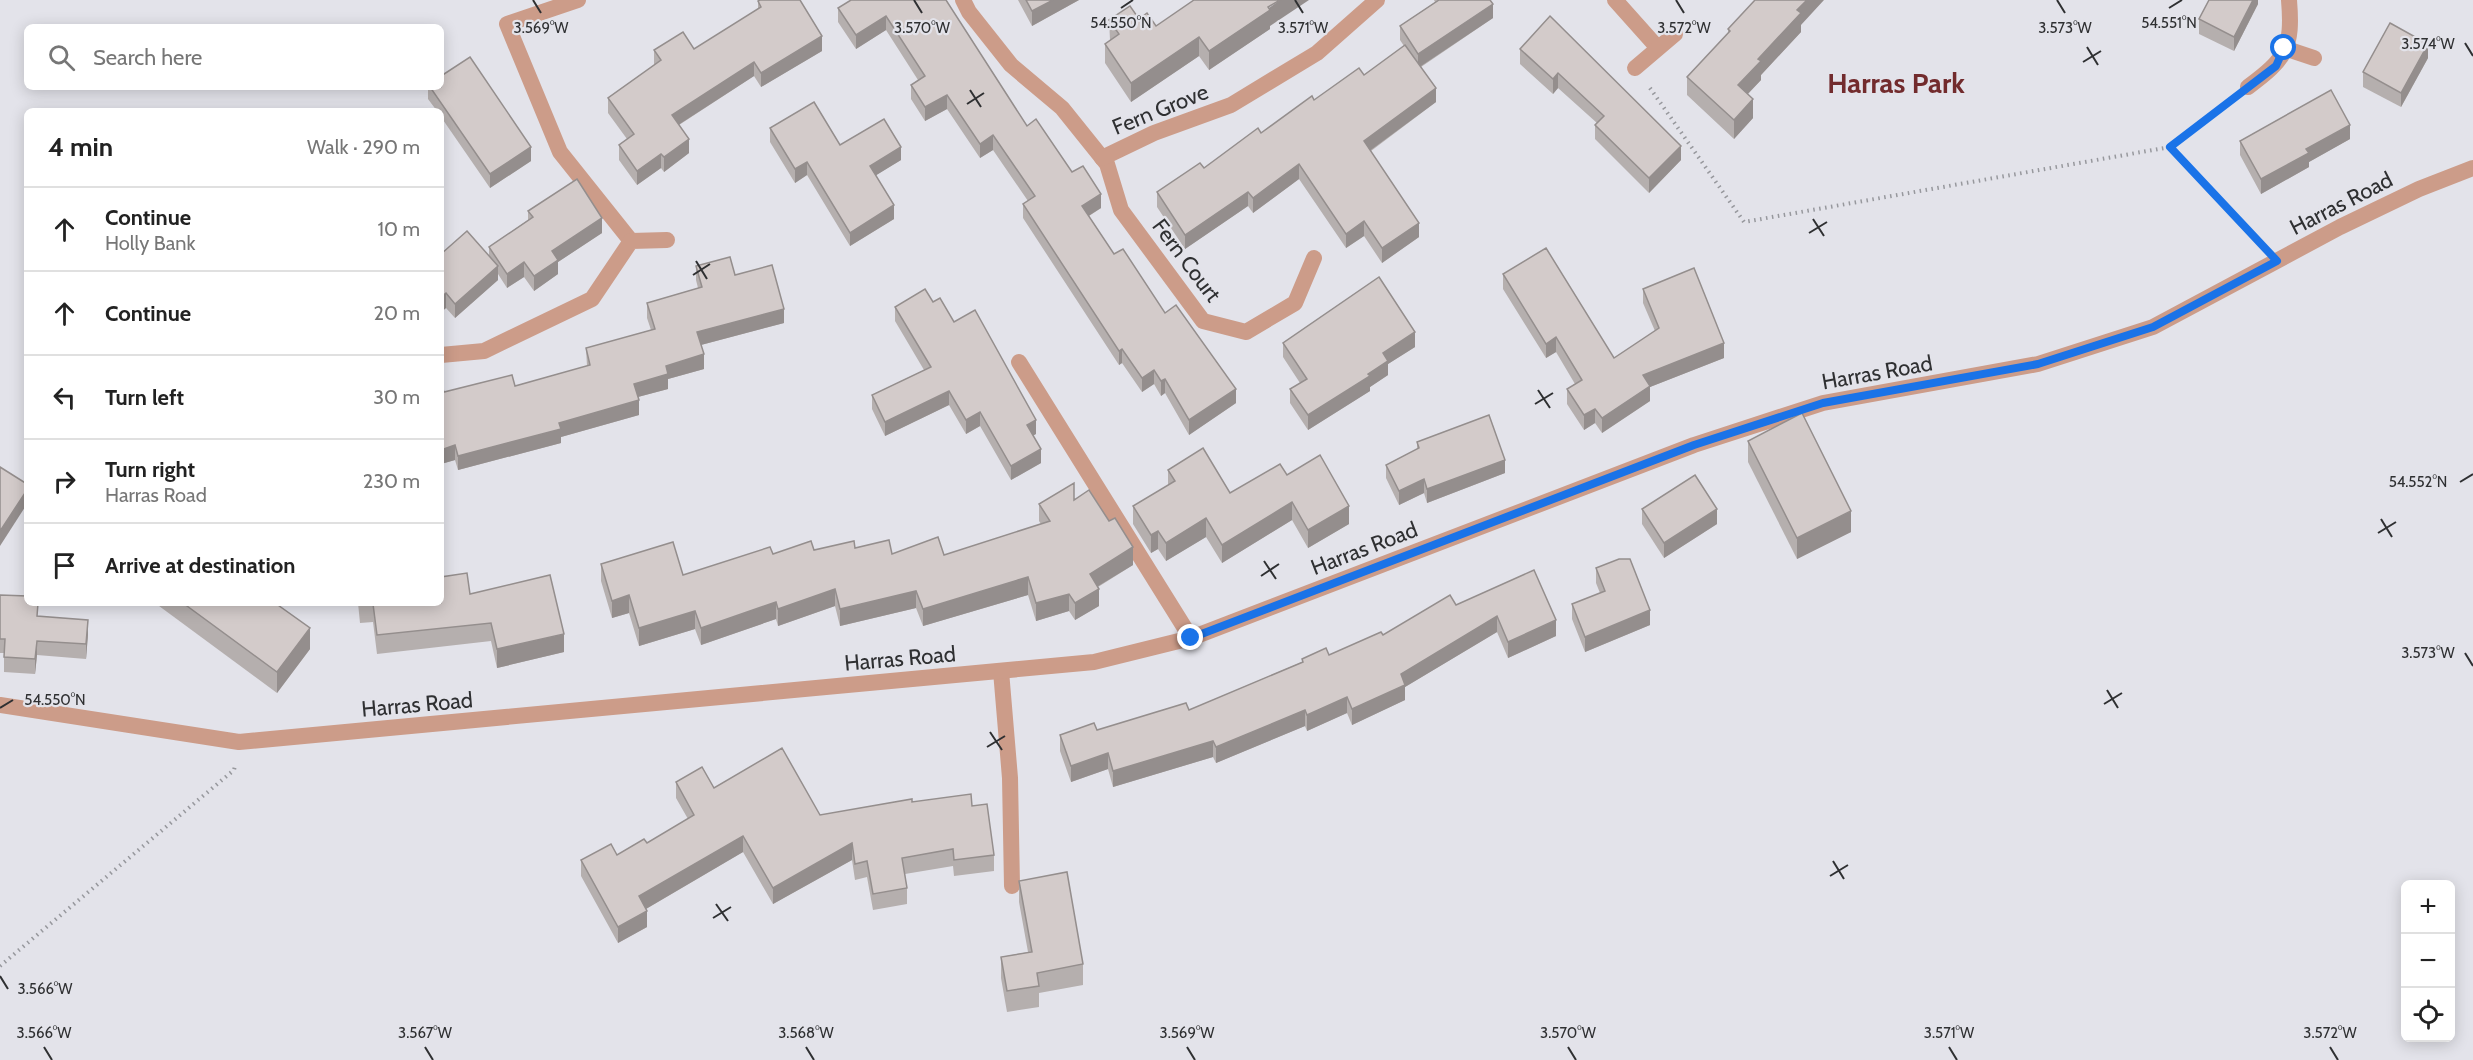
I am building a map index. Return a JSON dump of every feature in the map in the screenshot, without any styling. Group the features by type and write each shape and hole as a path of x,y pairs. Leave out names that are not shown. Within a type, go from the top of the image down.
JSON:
{"street":[{"path":"578,0 507,24 560,152 631,241"},
{"name":"Fern Grove","path":"963,0 969,12 1011,65 1062,108 1102,158 1154,133 1231,105 1317,53 1377,0"},
{"path":"1615,0 1658,47"},
{"path":"2248,87 2276,66 2291,32 2289,0"},
{"path":"1635,68 1675,34"},
{"path":"2284,48 2314,58"},
{"name":"Fern Court","path":"1102,158 1107,164 1121,210 1203,321 1246,332 1295,303 1314,258"},
{"name":"Harras Road","path":"0,705 239,742 1094,662 1191,638 1694,445 1823,403 2038,364 2153,327 2419,189 2473,168"},
{"path":"631,241 667,240"},
{"path":"444,356 484,351 592,299 631,241"},
{"path":"1019,362 1191,638"},
{"path":"1001,671 1010,778 1012,886"}],"path":[{"path":"1635,68 1744,222 2170,147 2248,87"},
{"path":"2170,147 2277,261"},
{"path":"0,966 234,770 239,742"}],"building":[{"path":"800,0 822,36 761,73 754,62 672,115 689,139 664,157 661,154 637,171 619,145 634,134 608,98 661,60 654,50 683,32 694,49 761,7 758,1"},
{"path":"851,0 946,0 1027,126 1036,119 1072,172 1083,166 1101,194 1082,206 1114,254 1123,249 1165,313 1176,305 1236,389 1189,420 1165,379 1161,381 1154,370 1142,378 1122,349 1119,351 1023,204 1035,196 993,135 980,144 947,95 925,107 911,85 925,76 886,16 856,35 838,8"},
{"path":"1026,0 1053,0 1032,11"},
{"path":"1194,0 1280,0 1268,7 1270,10 1209,51 1199,37 1131,83 1105,44 1119,34 1109,20 1130,6 1139,19 1147,13 1156,26"},
{"path":"1439,0 1490,0 1493,4 1418,54 1400,26"},
{"path":"1755,0 1807,0 1797,10 1801,13 1758,59 1761,61 1738,85 1753,99 1734,120 1687,77"},
{"path":"2209,0 2253,0 2234,37 2199,19"},
{"path":"1550,16 1681,146 1649,178 1595,125 1604,116 1558,73 1553,79 1520,49"},
{"path":"2390,23 2428,44 2401,93 2363,72"},
{"path":"1405,45 1436,88 1364,141 1419,223 1382,248 1364,221 1346,234 1299,164 1253,198 1248,192 1185,235 1157,192 1200,163 1204,168 1258,128 1261,133 1312,96 1314,100 1359,68 1364,75"},
{"path":"470,57 531,147 490,174 432,90 444,90 444,74"},
{"path":"2331,90 2350,125 2306,149 2309,153 2261,179 2240,141"},
{"path":"814,102 840,145 884,119 901,147 870,166 894,205 850,233 807,162 795,169 770,128"},
{"path":"577,179 602,218 552,251 558,260 534,276 524,262 507,274 489,247 533,217 528,211"},
{"path":"467,231 498,266 455,304 446,293 444,295 444,251"},
{"path":"1546,248 1614,358 1659,328 1643,289 1694,268 1724,343 1643,375 1650,386 1602,418 1595,409 1584,415 1567,389 1582,380 1556,337 1546,344 1503,274"},
{"path":"730,257 735,275 772,265 784,309 697,332 704,354 666,366 668,374 634,384 639,400 559,423 561,429 458,456 455,445 444,449 444,392 512,375 515,386 590,365 586,348 655,329 647,303 702,287 696,266"},
{"path":"1379,277 1415,332 1383,353 1388,361 1368,374 1370,376 1308,415 1290,389 1307,379 1283,343"},
{"path":"925,289 933,302 940,298 954,322 975,310 1036,420 1027,425 1041,449 1011,466 980,412 966,420 949,391 885,422 872,395 931,367 895,307"},
{"path":"1802,413 1851,511 1797,538 1748,441"},
{"path":"1489,415 1505,460 1427,489 1424,479 1399,491 1386,465 1419,448 1417,442"},
{"path":"1203,448 1230,493 1280,464 1287,475 1320,455 1349,506 1308,530 1292,502 1222,545 1206,518 1166,543 1158,531 1151,535 1133,506 1175,481 1168,470"},
{"path":"0,467 24,482 24,495 0,531"},
{"path":"1695,475 1717,509 1664,543 1642,509"},
{"path":"1074,483 1074,500 1089,490 1109,521 1115,518 1133,547 1090,574 1099,589 1075,603 1069,594 1036,603 1028,577 923,609 916,591 840,609 835,589 778,609 776,602 701,628 695,611 639,628 629,595 612,601 601,564 673,542 683,575 770,547 773,554 811,541 814,550 854,541 855,548 889,540 892,554 938,537 944,555 1050,521 1039,504"},
{"path":"1619,559 1630,559 1650,610 1585,637 1572,604 1605,591 1596,568"},
{"path":"1534,570 1556,620 1508,642 1497,616 1401,674 1405,685 1352,709 1347,697 1307,715 1305,710 1216,747 1213,741 1113,771 1108,753 1071,766 1060,735 1094,723 1097,730 1186,703 1189,710 1303,662 1302,659 1326,648 1329,655 1381,632 1383,635 1450,595 1456,605"},
{"path":"467,573 470,594 550,575 564,634 497,649 491,623 377,635 373,606 444,606 444,577"},
{"path":"0,595 24,596 24,606 38,606 37,616 88,620 86,644 37,641 35,659 4,657 5,639 0,639"},
{"path":"187,606 279,606 310,628 277,672"},
{"path":"782,748 820,815 912,799 912,802 971,794 972,806 987,804 994,855 954,860 953,849 902,858 907,888 873,894 867,861 855,864 852,843 773,888 743,836 639,896 647,911 618,927 581,860 611,844 617,855 644,839 647,843 694,815 676,782 702,767 714,788"},
{"path":"1067,872 1083,964 1037,973 1039,986 1007,991 1001,957 1032,952 1019,881"}],"district":[{"name":"Harras Park","path":"1896,83"}],"route":[{"path":"1191,638 1694,445 1823,403 2038,364 2153,327 2277,261 2170,147 2276,66 2284,48"}]}
